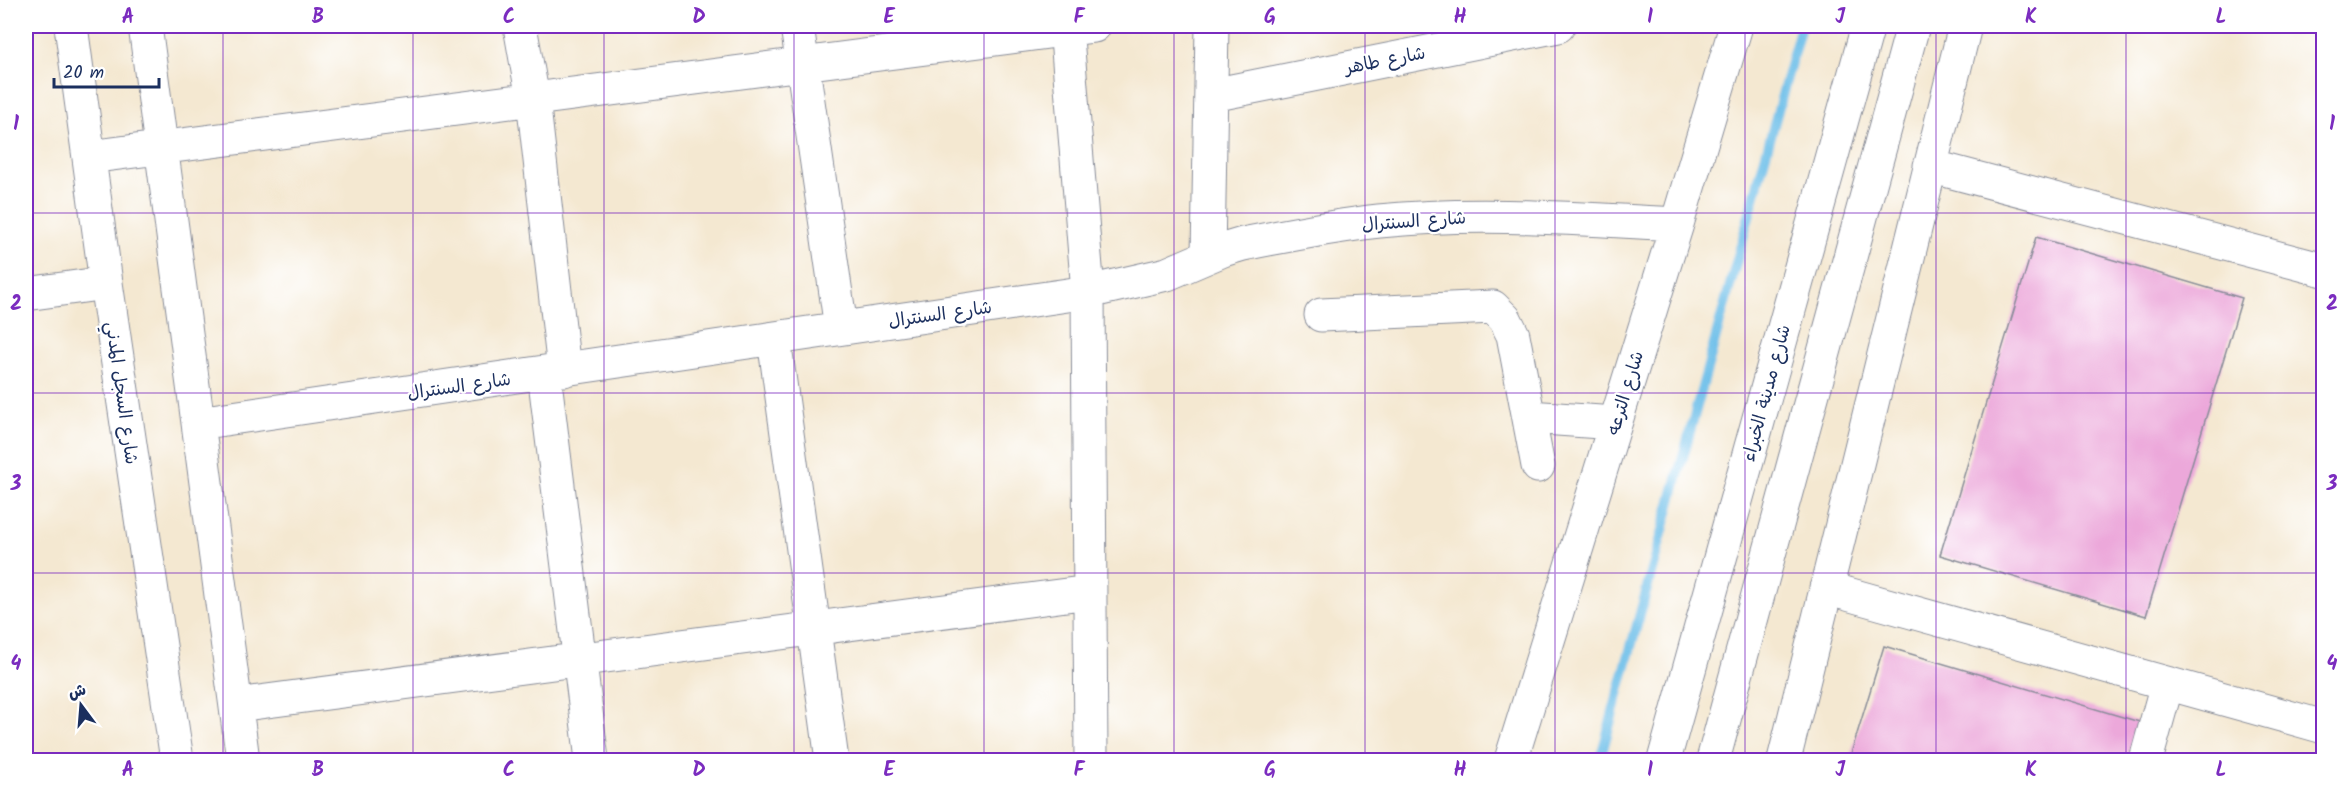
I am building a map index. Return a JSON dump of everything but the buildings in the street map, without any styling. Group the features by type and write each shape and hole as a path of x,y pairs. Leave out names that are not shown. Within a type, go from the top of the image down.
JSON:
{"street":[{"name":"شارع السجل المدني","path":"70,26 177,760"},
{"path":"145,26 243,760"},
{"path":"520,26 532,99 580,660 592,760"},
{"path":"797,26 841,328"},
{"path":"1208,256 1212,26"},
{"name":"شارع طاهر","path":"1212,95 1558,26"},
{"name":"شارع الترعه","path":"1511,760 1736,26"},
{"name":"شارع مدينة الخبراء","path":"1664,760 1868,26"},
{"path":"1713,760 1913,26"},
{"path":"1784,760 1965,26"},
{"path":"89,157 1075,27 1088,292 1091,760"},
{"path":"1930,166 2324,270"},
{"name":"شارع السنترال","path":"198,423 1088,292 1167,274 1243,244 1389,220 1451,216 1677,224"},
{"path":"26,294 106,283"},
{"path":"1321,315 1493,307 1505,319 1513,335 1538,466"},
{"path":"774,339 832,760"},
{"path":"1529,417 1615,423"},
{"path":"1826,588 2324,727"},
{"path":"236,705 1089,592"},
{"path":"2146,760 2167,684"}],"waterway":[{"path":"1600,760 1801,26"}]}
